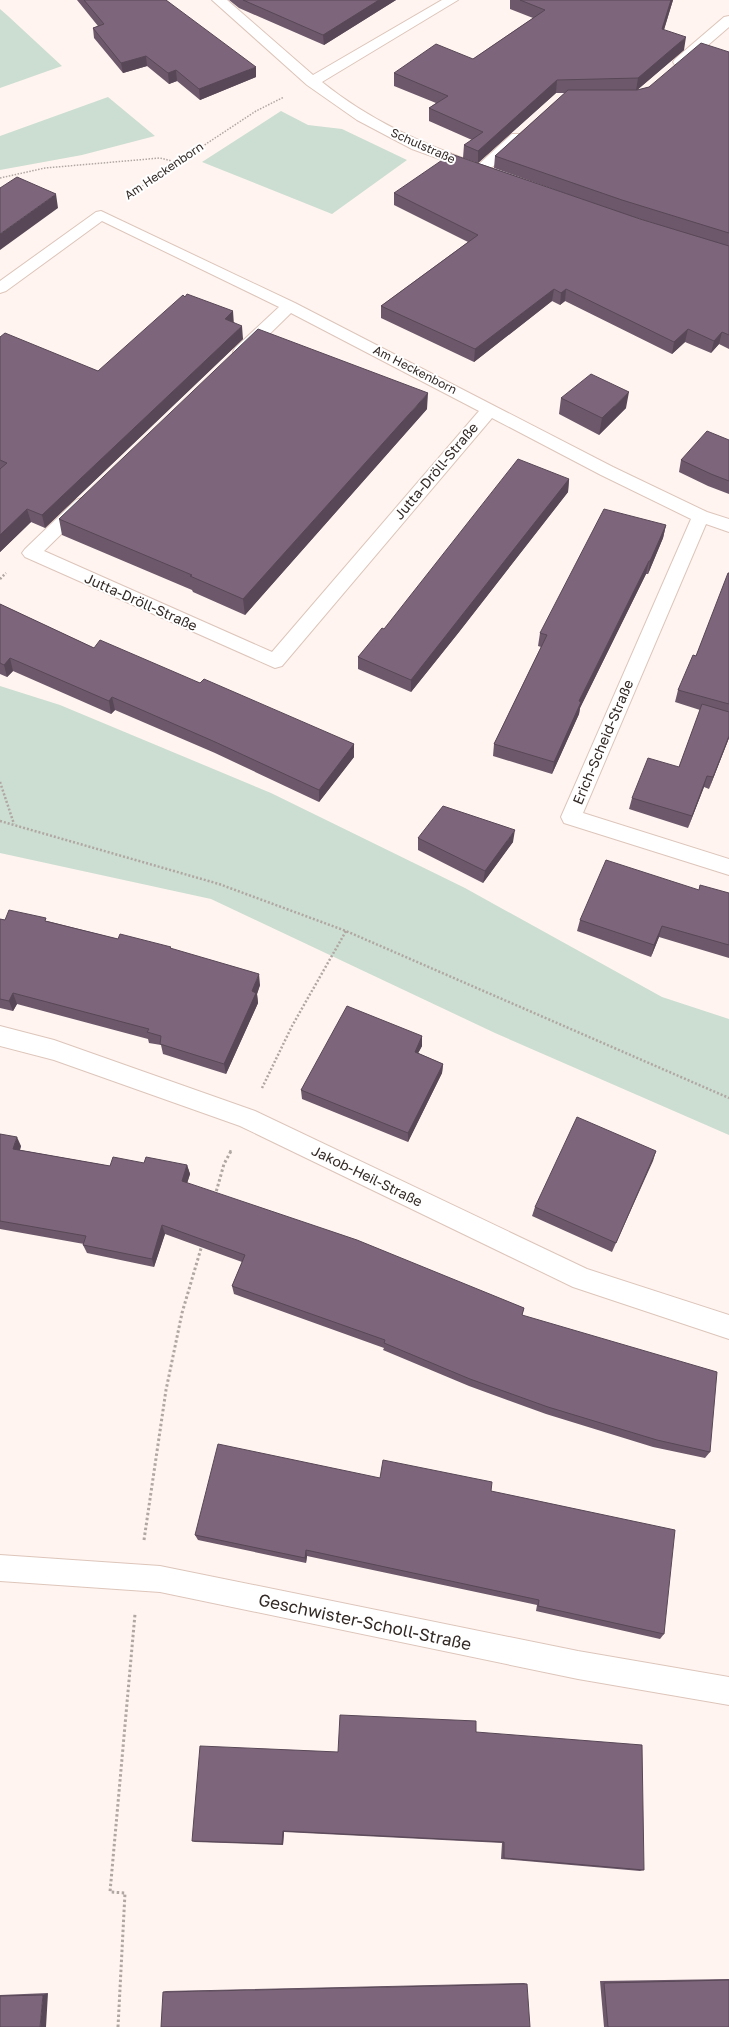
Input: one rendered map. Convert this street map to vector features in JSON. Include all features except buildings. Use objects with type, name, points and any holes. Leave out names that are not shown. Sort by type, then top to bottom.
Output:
[{"type":"street","name":"Schulstraße","points":[[218,0],[312,82],[362,118],[404,139],[495,176]]},
{"type":"street","points":[[312,82],[451,0]]},
{"type":"street","points":[[671,70],[729,20]]},
{"type":"street","points":[[481,170],[527,129]]},
{"type":"street","points":[[0,288],[101,215]]},
{"type":"street","name":"Am Heckenborn","points":[[101,215],[289,306],[607,471],[701,516],[729,526]]},
{"type":"street","points":[[232,360],[289,306]]},
{"type":"street","name":"Jutta-Dröll-Straße","points":[[94,492],[31,553],[275,661],[490,409]]},
{"type":"street","name":"Erich-Scheid-Straße","points":[[701,516],[571,817],[729,867]]},
{"type":"street","name":"Jakob-Heil-Straße","points":[[0,1036],[54,1050],[247,1118],[582,1279],[729,1327]]},
{"type":"street","name":"Geschwister-Scholl-Straße","points":[[0,1568],[160,1579],[578,1666],[729,1691]]},
{"type":"path","name":"Am Heckenborn","points":[[101,215],[176,162],[256,111],[312,82]]},
{"type":"path","points":[[0,178],[45,168],[160,158],[176,162]]},
{"type":"path","points":[[0,782],[14,824]]},
{"type":"path","points":[[0,821],[219,884],[346,931],[729,1098]]},
{"type":"path","points":[[214,1202],[224,1164],[292,1026],[346,931]]},
{"type":"path","points":[[118,2027],[125,1893],[110,1892],[139,1577],[166,1390],[182,1313],[203,1239]]},
{"type":"green space","points":[[0,9],[8,16],[62,66],[0,88]]},
{"type":"green space","points":[[108,97],[155,136],[82,155],[0,170],[0,136]]},
{"type":"green space","points":[[281,111],[308,125],[342,129],[407,160],[332,214],[202,162]]},
{"type":"green space","points":[[0,686],[60,705],[271,793],[465,888],[662,997],[729,1019],[729,1135],[495,1033],[211,899],[0,853]]}]
